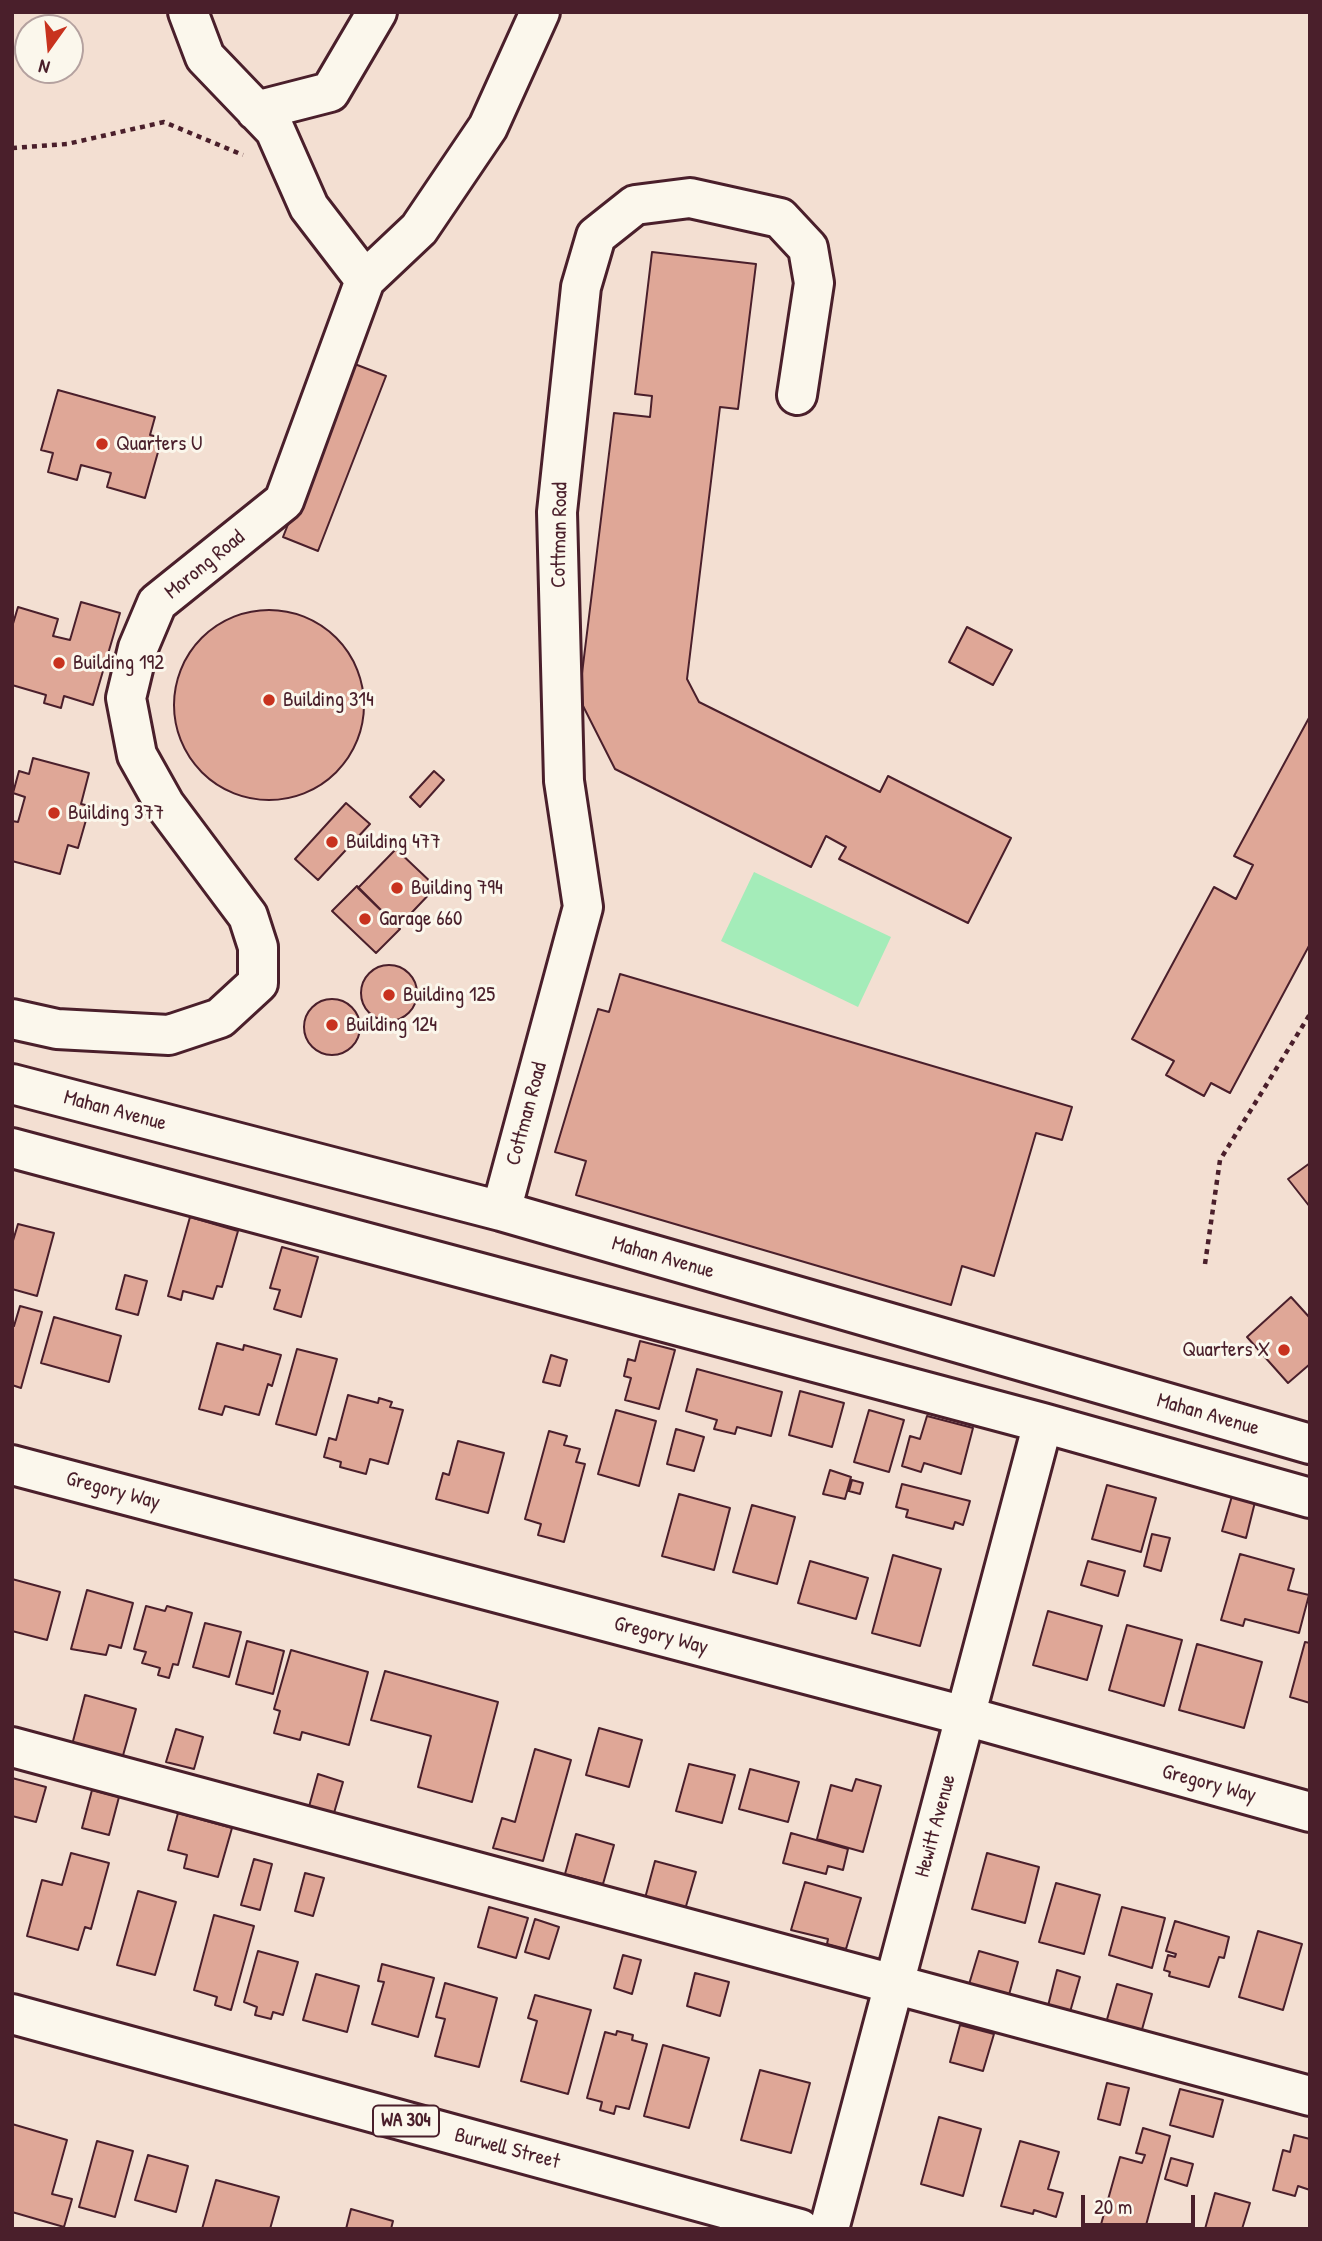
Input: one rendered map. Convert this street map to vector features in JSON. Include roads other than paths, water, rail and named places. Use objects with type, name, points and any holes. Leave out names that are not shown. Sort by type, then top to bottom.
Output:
[{"type":"main road","points":[[188,12],[205,57],[275,130],[309,207],[365,280],[419,229],[488,127],[540,12]]},
{"type":"main road","points":[[256,111],[330,92],[377,12]]},
{"type":"main road","name":"Cottman Road","points":[[500,1211],[583,907],[564,781],[557,512],[580,287],[596,236],[635,205],[690,198],[780,218],[808,248],[814,283],[797,395]]},
{"type":"main road","name":"Morong Road","points":[[12,1019],[57,1029],[169,1035],[220,1018],[258,984],[258,947],[248,916],[165,805],[137,755],[126,698],[138,648],[158,603],[284,501],[365,280]]},
{"type":"main road","name":"Mahan Avenue","points":[[12,1084],[500,1211],[1310,1444]]},
{"type":"main road","points":[[12,1148],[1044,1423],[1310,1498]]},
{"type":"main road","name":"Hewitt Avenue","points":[[829,2229],[1044,1423]]},
{"type":"main road","name":"Gregory Way","points":[[12,1465],[965,1716],[1310,1812]]},
{"type":"main road","points":[[12,1747],[1310,2096]]},
{"type":"main road","name":"Burwell Street","points":[[12,2014],[800,2229]]},
{"type":"place","name":"Quarters U","points":[[102,444]]},
{"type":"place","name":"Building 192","points":[[59,663]]},
{"type":"place","name":"Building 314","points":[[269,700]]},
{"type":"place","name":"Building 377","points":[[54,813]]},
{"type":"place","name":"Building 477","points":[[332,842]]},
{"type":"place","name":"Building 794","points":[[397,888]]},
{"type":"place","name":"Garage 660","points":[[365,919]]},
{"type":"place","name":"Building 125","points":[[389,995]]},
{"type":"place","name":"Building 124","points":[[332,1025]]},
{"type":"place","name":"Quarters X","points":[[1284,1350]]}]
